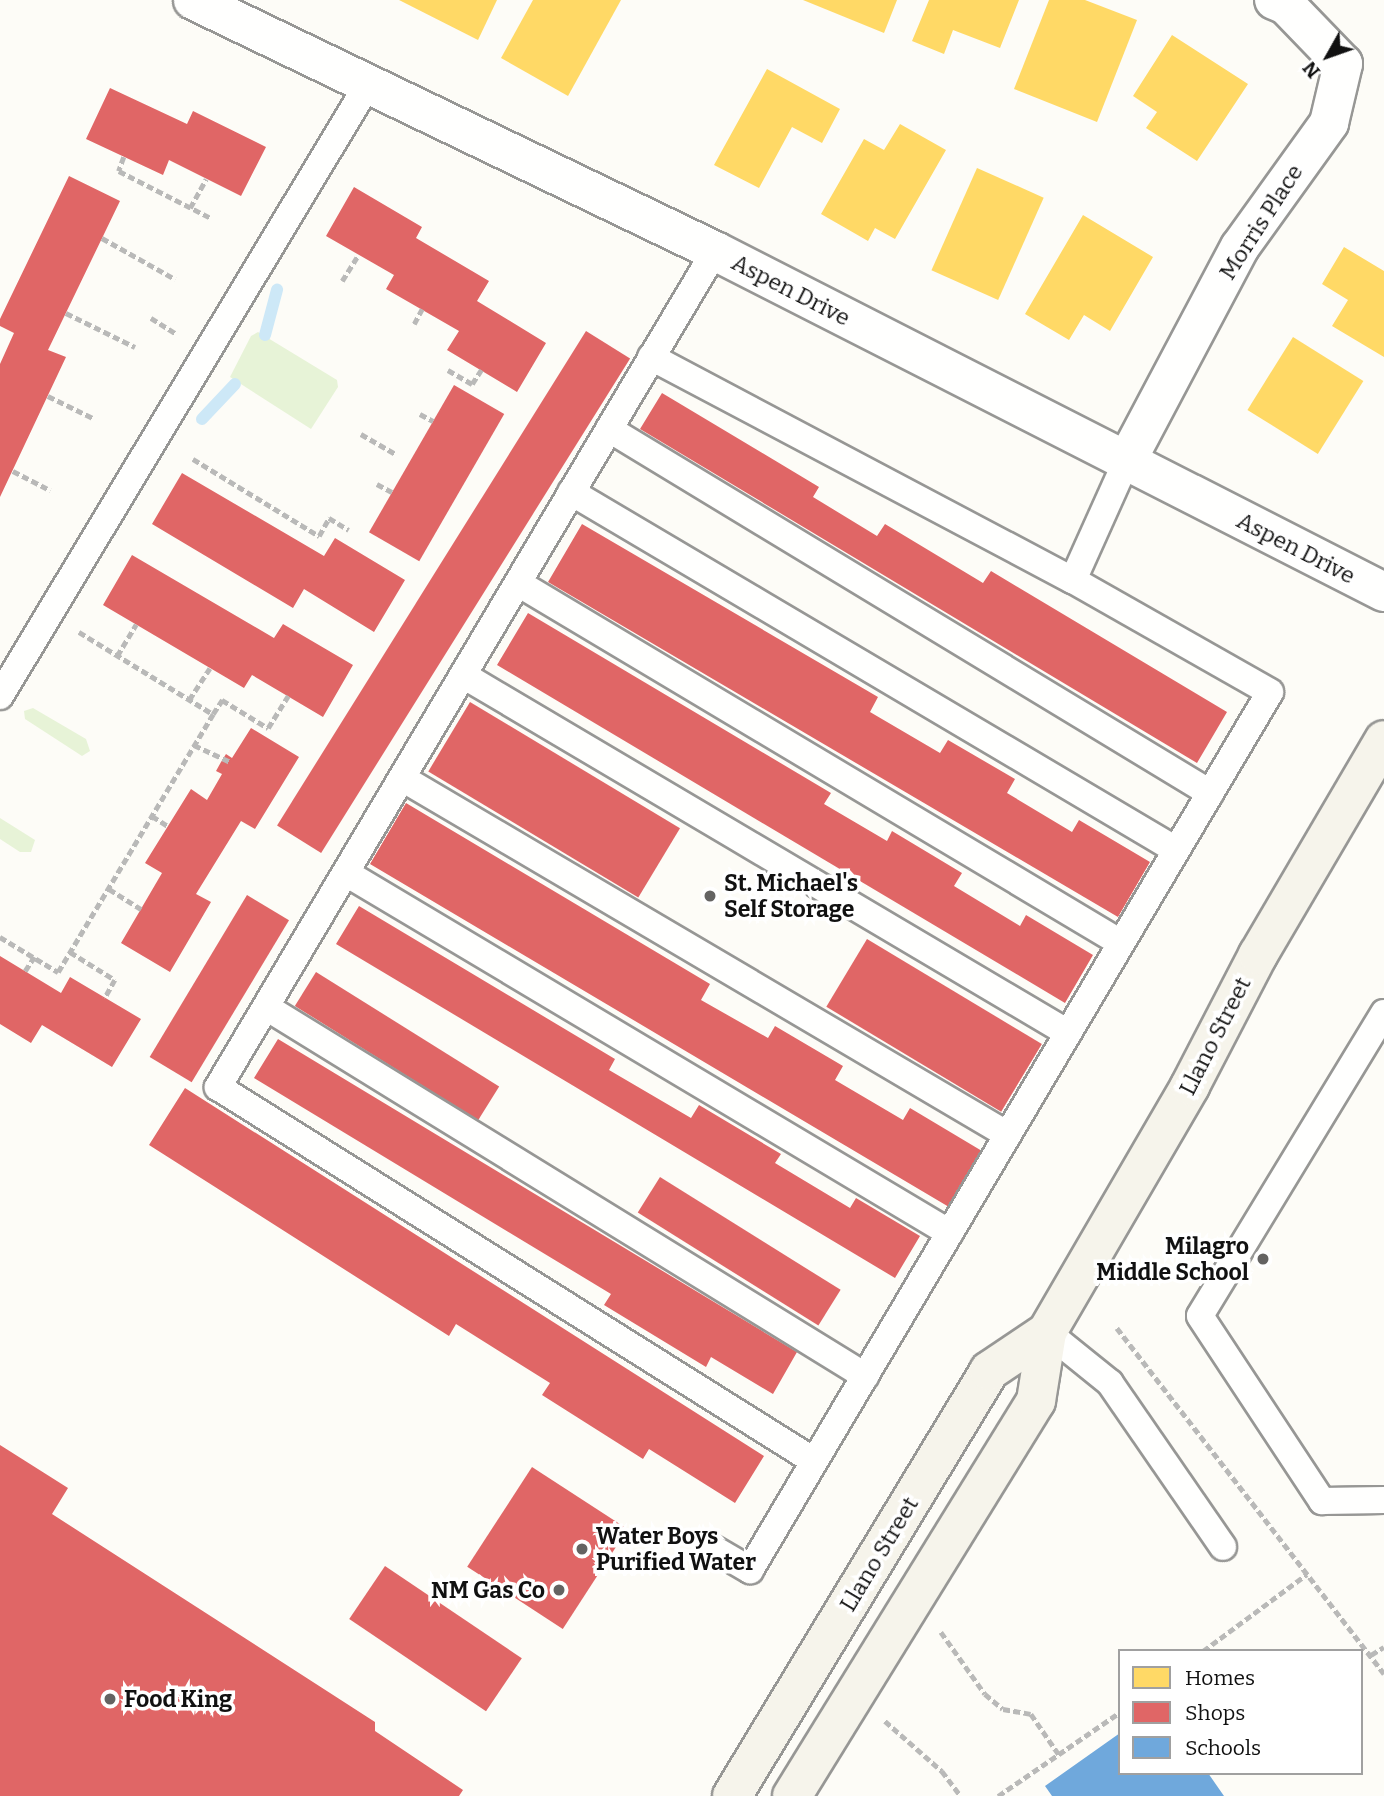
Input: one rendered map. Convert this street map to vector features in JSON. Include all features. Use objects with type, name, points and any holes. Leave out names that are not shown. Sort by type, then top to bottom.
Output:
[{"type":"street","name":"Aspen Drive","points":[[193,0],[370,81],[715,251],[1384,592]]},
{"type":"street","name":"Morris Place","points":[[1126,462],[1240,247],[1329,123],[1343,64],[1286,5],[1274,0]]},
{"type":"street","name":"Llano Street","points":[[792,1796],[858,1729],[1036,1401],[1048,1332],[1190,1086],[1258,955],[1384,740]]},
{"type":"street","name":"Llano Street","points":[[732,1796],[989,1371],[1048,1332]]},
{"type":"street","points":[[789,1702],[858,1729]]},
{"type":"lane","points":[[0,696],[370,81]]},
{"type":"lane","points":[[715,251],[218,1087],[814,1461]]},
{"type":"lane","points":[[651,357],[1073,580],[1270,692],[750,1570],[714,1549]]},
{"type":"lane","points":[[609,429],[1210,793]]},
{"type":"lane","points":[[1073,580],[1126,462]]},
{"type":"lane","points":[[571,492],[1176,850]]},
{"type":"lane","points":[[518,583],[1121,943]]},
{"type":"lane","points":[[463,675],[1068,1033]]},
{"type":"lane","points":[[402,778],[1008,1135]]},
{"type":"lane","points":[[346,873],[950,1233]]},
{"type":"lane","points":[[266,1007],[865,1376]]},
{"type":"lane","points":[[1384,1013],[1200,1316],[1322,1501],[1384,1500]]},
{"type":"lane","points":[[1048,1332],[1110,1383],[1223,1547]]},
{"type":"path","points":[[124,157],[119,171],[211,218]]},
{"type":"path","points":[[190,208],[206,178]]},
{"type":"path","points":[[102,238],[175,279]]},
{"type":"path","points":[[342,281],[358,255]]},
{"type":"path","points":[[414,324],[422,309]]},
{"type":"path","points":[[66,313],[135,347]]},
{"type":"path","points":[[151,318],[159,323]]},
{"type":"path","points":[[448,370],[472,384],[481,370]]},
{"type":"path","points":[[48,396],[93,418]]},
{"type":"path","points":[[420,414],[433,421]]},
{"type":"path","points":[[361,434],[395,454]]},
{"type":"path","points":[[193,459],[319,536],[329,519],[349,530]]},
{"type":"path","points":[[13,471],[50,490]]},
{"type":"path","points":[[377,484],[392,492]]},
{"type":"path","points":[[117,656],[136,624]]},
{"type":"path","points":[[79,633],[214,714]]},
{"type":"path","points":[[189,700],[210,668]]},
{"type":"path","points":[[0,937],[58,972],[222,700],[268,728],[288,696]]},
{"type":"path","points":[[194,745],[230,762]]},
{"type":"path","points":[[171,770],[178,774]]},
{"type":"path","points":[[152,817],[168,826]]},
{"type":"path","points":[[109,888],[142,909]]},
{"type":"path","points":[[83,918],[89,921]]},
{"type":"path","points":[[70,952],[115,979],[105,998]]},
{"type":"path","points":[[26,971],[34,957]]},
{"type":"path","points":[[1117,1328],[1384,1674]]},
{"type":"path","points":[[1206,1649],[1307,1574]]},
{"type":"path","points":[[940,1630],[985,1694],[1003,1709],[1031,1714],[1060,1756]]},
{"type":"path","points":[[1371,1655],[1384,1647]]},
{"type":"path","points":[[998,1796],[1060,1756],[1118,1713]]},
{"type":"path","points":[[858,1729],[934,1762],[961,1796]]},
{"type":"green space","points":[[258,332],[337,380],[338,387],[311,429],[230,377],[251,336]]},
{"type":"green space","points":[[33,708],[86,739],[90,751],[82,756],[25,719],[24,711]]},
{"type":"green space","points":[[0,818],[35,840],[31,852],[20,852],[0,839]]},
{"type":"building: Homes","points":[[399,0],[497,0],[478,40]]},
{"type":"building: Homes","points":[[533,0],[621,0],[568,96],[501,58]]},
{"type":"building: Homes","points":[[803,0],[897,0],[884,33]]},
{"type":"building: Homes","points":[[929,0],[1019,0],[1000,48],[953,30],[944,54],[912,41]]},
{"type":"building: Homes","points":[[1049,0],[1085,0],[1137,20],[1097,122],[1014,89]]},
{"type":"building: Homes","points":[[1172,35],[1248,84],[1197,161],[1146,128],[1157,112],[1133,96]]},
{"type":"building: Homes","points":[[767,69],[840,109],[822,143],[792,127],[759,188],[714,165]]},
{"type":"building: Homes","points":[[900,124],[946,150],[895,239],[875,228],[868,241],[821,214],[864,139],[884,150]]},
{"type":"building: Homes","points":[[977,168],[1044,198],[998,300],[931,270]]},
{"type":"building: Homes","points":[[1083,215],[1153,257],[1110,331],[1084,315],[1069,340],[1025,314]]},
{"type":"building: Homes","points":[[1344,247],[1384,271],[1384,357],[1332,326],[1348,300],[1322,284]]},
{"type":"building: Homes","points":[[1293,337],[1363,381],[1318,454],[1247,410]]},
{"type":"building: Shops","points":[[110,88],[187,124],[193,111],[266,147],[241,196],[169,160],[163,175],[86,139]]},
{"type":"building: Shops","points":[[69,176],[120,201],[48,350],[66,357],[0,497],[0,364],[14,333],[0,326],[0,319]]},
{"type":"building: Shops","points":[[354,187],[422,227],[416,238],[489,281],[477,301],[546,343],[517,392],[447,350],[459,331],[386,289],[394,275],[326,236]]},
{"type":"building: Shops","points":[[586,331],[630,359],[321,853],[277,825]]},
{"type":"building: Shops","points":[[454,385],[504,414],[419,561],[369,532]]},
{"type":"building: Shops","points":[[662,393],[819,487],[813,497],[877,536],[885,524],[983,583],[991,571],[1227,712],[1197,763],[640,429]]},
{"type":"building: Shops","points":[[182,473],[324,556],[335,538],[405,580],[374,632],[304,589],[293,608],[152,524]]},
{"type":"building: Shops","points":[[582,524],[878,697],[870,712],[940,753],[948,740],[1015,779],[1007,793],[1072,832],[1079,820],[1150,862],[1118,917],[548,582]]},
{"type":"building: Shops","points":[[132,555],[274,638],[283,624],[353,665],[323,717],[252,675],[244,688],[103,605]]},
{"type":"building: Shops","points":[[528,613],[831,793],[824,804],[887,841],[892,831],[962,873],[954,886],[1020,926],[1026,915],[1093,955],[1065,1003],[497,665]]},
{"type":"building: Shops","points":[[470,702],[680,828],[638,898],[428,771]]},
{"type":"building: Shops","points":[[251,728],[299,757],[255,829],[241,821],[196,894],[211,902],[170,972],[121,943],[162,873],[145,863],[191,789],[207,800],[222,774],[216,771],[221,762],[226,754],[232,758]]},
{"type":"building: Shops","points":[[406,803],[710,984],[701,1000],[768,1038],[775,1026],[843,1066],[835,1080],[903,1120],[910,1108],[982,1151],[949,1207],[370,864]]},
{"type":"building: Shops","points":[[247,895],[289,920],[192,1082],[150,1057]]},
{"type":"building: Shops","points":[[359,906],[615,1059],[609,1070],[691,1118],[699,1105],[781,1154],[775,1163],[850,1208],[856,1198],[920,1236],[895,1278],[336,944]]},
{"type":"building: Shops","points":[[867,939],[1042,1044],[1001,1112],[826,1007]]},
{"type":"building: Shops","points":[[0,956],[61,993],[70,977],[141,1019],[112,1067],[42,1025],[31,1043],[0,1024]]},
{"type":"building: Shops","points":[[316,972],[499,1086],[478,1120],[295,1006]]},
{"type":"building: Shops","points":[[278,1039],[797,1352],[773,1394],[711,1357],[706,1367],[604,1305],[611,1294],[254,1078]]},
{"type":"building: Shops","points":[[185,1088],[764,1456],[735,1503],[649,1449],[643,1459],[542,1395],[550,1383],[456,1324],[449,1336],[149,1145]]},
{"type":"building: Shops","points":[[660,1177],[841,1290],[818,1325],[638,1213]]},
{"type":"building: Shops","points":[[0,1445],[68,1488],[52,1514],[375,1722],[375,1731],[463,1790],[459,1796],[0,1796]]},
{"type":"building: Shops","points":[[532,1467],[628,1529],[563,1629],[467,1567]]},
{"type":"building: Shops","points":[[385,1566],[522,1658],[486,1711],[349,1619]]},
{"type":"building: Schools","points":[[1118,1734],[1118,1775],[1209,1775],[1224,1796],[1052,1796],[1045,1786]]},
{"type":"waterway","points":[[265,335],[277,290]]},
{"type":"waterway","points":[[202,419],[235,384]]},
{"type":"place","name":"St. Michael's Self Storage","points":[[710,896]]},
{"type":"place","name":"Milagro Middle School","points":[[1263,1259]]},
{"type":"place","name":"Water Boys Purified Water","points":[[582,1549]]},
{"type":"place","name":"NM Gas Co","points":[[559,1590]]},
{"type":"place","name":"Food King","points":[[110,1699]]}]
